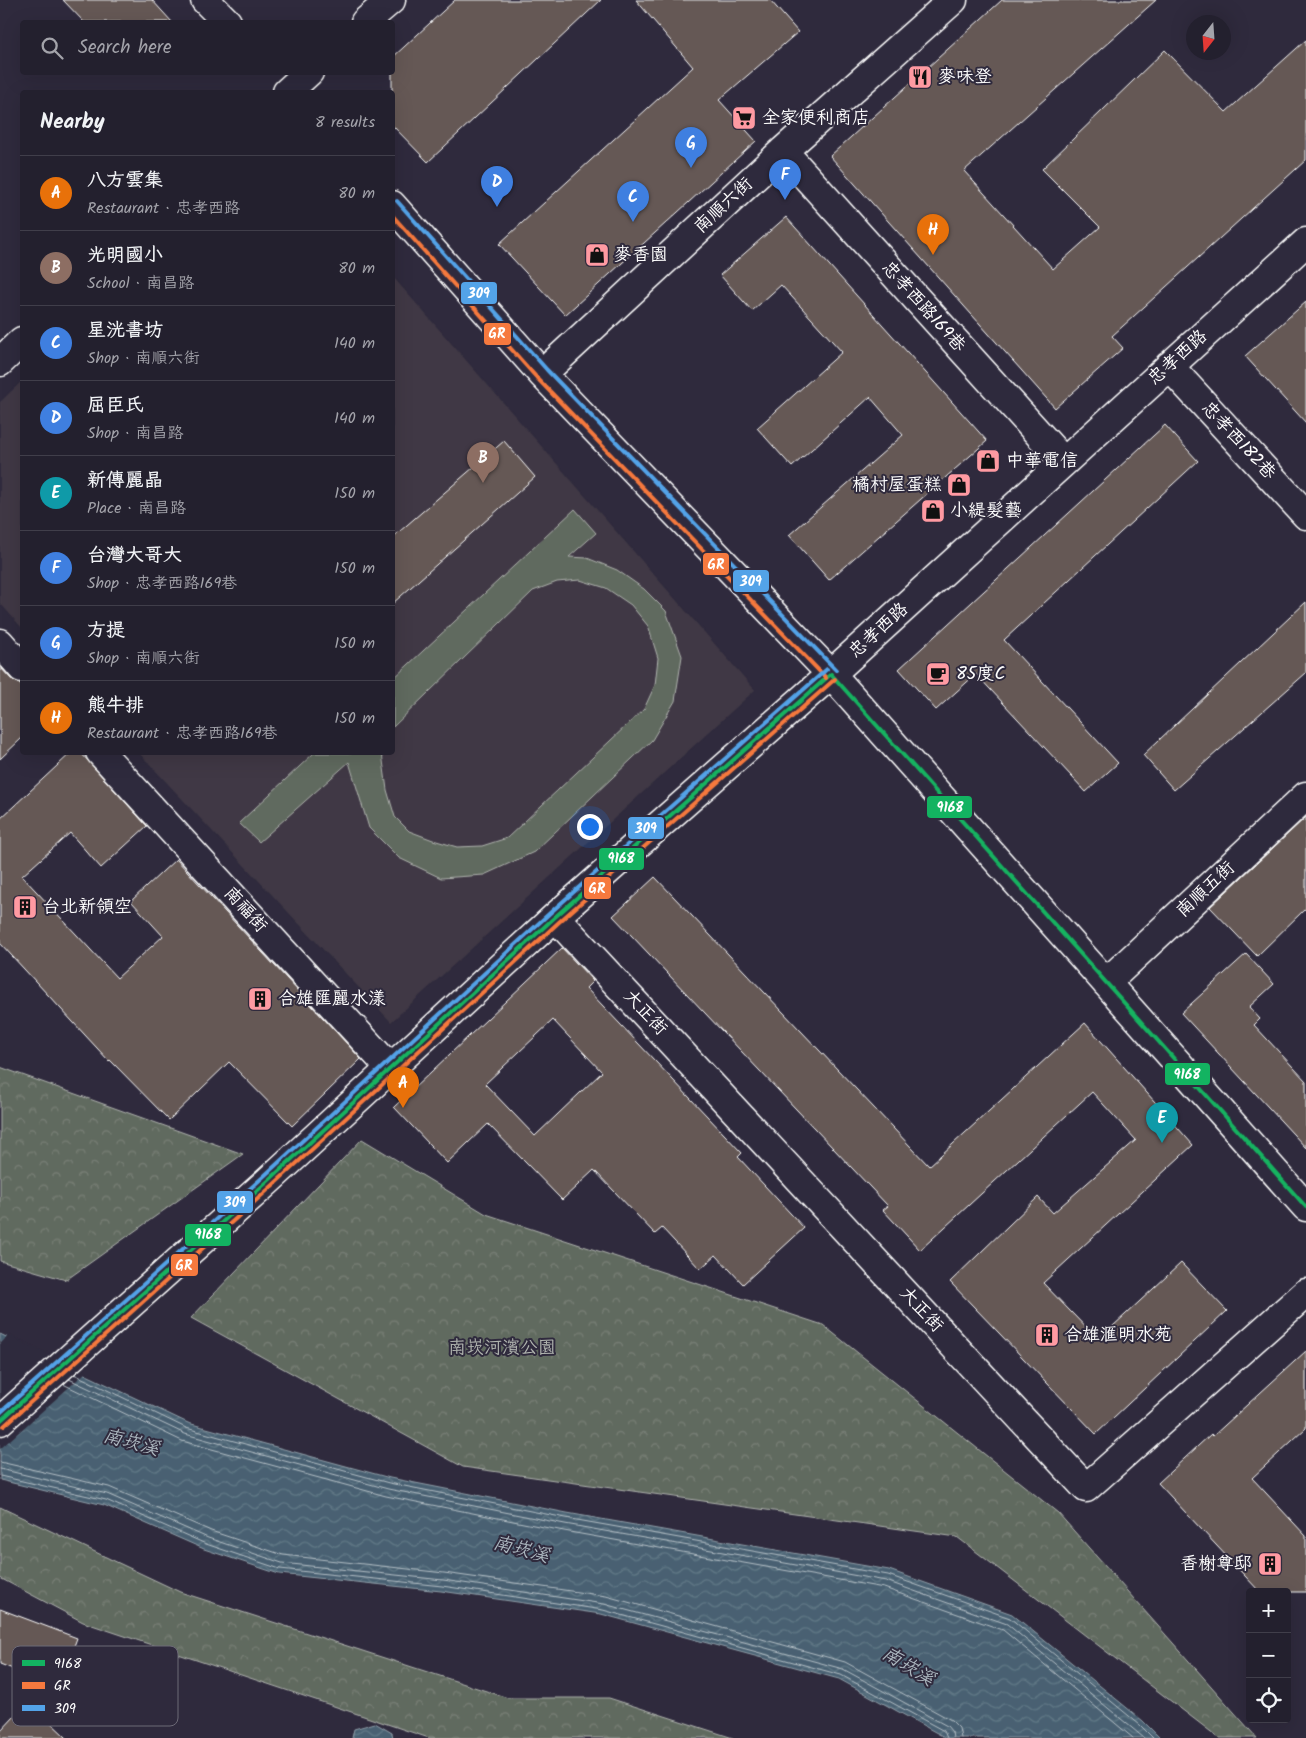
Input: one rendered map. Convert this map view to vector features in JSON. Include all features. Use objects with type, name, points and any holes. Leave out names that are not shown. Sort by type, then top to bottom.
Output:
[{"type":"street","points":[[205,0],[225,20]]},
{"type":"street","points":[[368,20],[391,0]]},
{"type":"street","name":"南順六街","points":[[542,374],[783,151],[953,0]]},
{"type":"street","name":"忠孝西路169巷","points":[[783,151],[1064,462]]},
{"type":"street","points":[[395,208],[542,374],[831,674],[1306,1207]]},
{"type":"street","name":"忠孝西路","points":[[0,1420],[249,1198],[555,916],[831,674],[1306,242]]},
{"type":"street","points":[[0,362],[20,343]]},
{"type":"street","name":"忠孝西182巷","points":[[1169,366],[1306,515]]},
{"type":"street","points":[[0,643],[20,666]]},
{"type":"street","name":"南福街","points":[[103,755],[390,1068]]},
{"type":"street","name":"南順五街","points":[[1106,983],[1306,796]]},
{"type":"street","name":"大正街","points":[[555,916],[1086,1488],[1306,1293]]},
{"type":"shaded area","points":[[395,279],[755,690],[391,1022],[141,755],[395,755]]},
{"type":"shaded area","points":[[20,383],[20,626],[0,603],[0,402]]},
{"type":"green space","points":[[575,509],[596,533],[569,557],[587,558],[617,570],[644,589],[666,611],[682,656],[675,701],[652,740],[534,852],[484,875],[441,878],[399,858],[369,828],[349,762],[259,842],[239,823],[312,755],[382,755],[387,790],[395,817],[409,831],[457,847],[482,846],[507,838],[644,709],[655,685],[658,658],[648,626],[631,605],[606,588],[580,580],[557,582],[533,591],[395,725],[395,677]]},
{"type":"green space","points":[[0,1067],[243,1154],[66,1280],[0,1261]]},
{"type":"green space","name":"南崁河濱公園","points":[[362,1139],[486,1214],[823,1325],[1058,1513],[1257,1738],[1219,1738],[957,1537],[463,1467],[191,1318]]},
{"type":"green space","points":[[0,1507],[180,1592],[508,1698],[609,1698],[733,1738],[429,1738],[178,1654],[178,1646],[155,1646],[83,1622],[0,1578]]},
{"type":"water","name":"南崁溪","points":[[0,1334],[188,1423],[390,1478],[567,1513],[889,1570],[1012,1614],[1143,1721],[1160,1738],[946,1738],[839,1679],[601,1614],[441,1591],[279,1574],[204,1549],[104,1505],[0,1480]]},
{"type":"water","points":[[375,1723],[392,1733],[393,1738],[352,1738],[354,1729]]},
{"type":"pier","points":[[9,1335],[86,1372],[0,1449],[0,1344]]},
{"type":"building","points":[[63,0],[152,0],[170,20],[82,20]]},
{"type":"building","points":[[455,0],[601,0],[428,162],[395,128],[395,90],[392,90],[392,75],[395,75],[395,55]]},
{"type":"building","points":[[636,0],[770,0],[798,32],[719,100],[756,141],[565,315],[499,244],[693,67]]},
{"type":"building","points":[[1002,0],[1156,0],[964,171],[1053,269],[1100,227],[1042,169],[1165,50],[1226,112],[1306,40],[1306,160],[1112,336],[1123,348],[1055,408],[830,156]]},
{"type":"building","points":[[786,217],[987,441],[829,580],[789,535],[903,435],[870,397],[792,467],[757,428],[842,352],[781,285],[752,311],[720,275]]},
{"type":"building","points":[[1306,302],[1306,423],[1245,356]]},
{"type":"building","points":[[1165,425],[1198,461],[1004,640],[1118,763],[1086,792],[976,674],[936,710],[899,669]]},
{"type":"building","points":[[504,441],[535,477],[395,601],[395,535]]},
{"type":"building","points":[[1306,602],[1306,673],[1174,790],[1143,755]]},
{"type":"building","points":[[0,667],[11,679],[20,684],[20,740],[0,759]]},
{"type":"building","points":[[69,755],[83,755],[147,826],[101,868],[70,833],[22,876],[117,978],[163,936],[131,901],[176,859],[361,1059],[292,1126],[229,1062],[169,1120],[109,1061],[0,943],[0,819]]},
{"type":"building","points":[[1306,817],[1306,908],[1257,956],[1210,907]]},
{"type":"building","points":[[655,877],[929,1166],[1085,1023],[1193,1145],[1043,1283],[1098,1340],[1181,1263],[1227,1311],[1096,1434],[950,1282],[1038,1197],[1053,1213],[1136,1140],[1092,1092],[920,1250],[883,1210],[888,1206],[613,916]]},
{"type":"building","points":[[562,948],[593,981],[586,988],[742,1153],[738,1157],[804,1228],[743,1284],[716,1255],[700,1269],[662,1228],[655,1234],[594,1170],[562,1200],[488,1124],[447,1163],[394,1107]],"holes":[[[553,1020],[602,1072],[535,1136],[485,1084]]]},
{"type":"building","points":[[1246,954],[1274,984],[1249,1007],[1260,1019],[1254,1025],[1306,1081],[1306,1148],[1181,1013]]},
{"type":"building","name":"香榭尊邸","points":[[1306,1351],[1306,1428],[1252,1478],[1306,1536],[1306,1592],[1291,1592],[1291,1588],[1256,1588],[1158,1483],[1211,1434],[1213,1436]]},
{"type":"building","points":[[0,1609],[77,1638],[74,1646],[12,1646],[12,1669],[0,1664]]},
{"type":"building","points":[[12,1719],[12,1726],[54,1726],[67,1738],[0,1738],[0,1732]]},
{"type":"transit line","name":"309","points":[[397,201],[547,370],[836,670]]},
{"type":"transit line","name":"GR","points":[[395,218],[537,378],[826,678]]},
{"type":"transit line","name":"309","points":[[0,1413],[263,1177],[551,912],[827,669]]},
{"type":"transit line","name":"9168","points":[[831,674],[1306,1207]]},
{"type":"transit line","name":"9168","points":[[0,1421],[267,1182],[555,917],[831,674]]},
{"type":"transit line","name":"GR","points":[[4,1426],[271,1187],[559,922],[835,679]]},
{"type":"place","name":"麥味登","points":[[920,77]]},
{"type":"place","name":"全家便利商店","points":[[744,118]]},
{"type":"place","name":"方提","points":[[691,168]]},
{"type":"place","name":"台灣大哥大","points":[[785,200]]},
{"type":"place","name":"屈臣氏","points":[[497,207]]},
{"type":"place","name":"星洸書坊","points":[[633,222]]},
{"type":"place","name":"麥香園","points":[[597,255]]},
{"type":"place","name":"熊牛排","points":[[933,255]]},
{"type":"place","name":"中華電信","points":[[988,461]]},
{"type":"place","name":"光明國小","points":[[483,483]]},
{"type":"place","name":"橘村屋蛋糕","points":[[959,485]]},
{"type":"place","name":"小緹髮藝","points":[[933,511]]},
{"type":"place","name":"85度C","points":[[938,674]]},
{"type":"place","name":"台北新領空","points":[[25,907]]},
{"type":"place","name":"合雄匯麗水漾","points":[[260,999]]},
{"type":"place","name":"八方雲集","points":[[403,1108]]},
{"type":"place","name":"新傳麗晶","points":[[1162,1143]]},
{"type":"place","name":"合雄滙明水苑","points":[[1047,1335]]},
{"type":"place","name":"香榭尊邸","points":[[1270,1564]]}]
